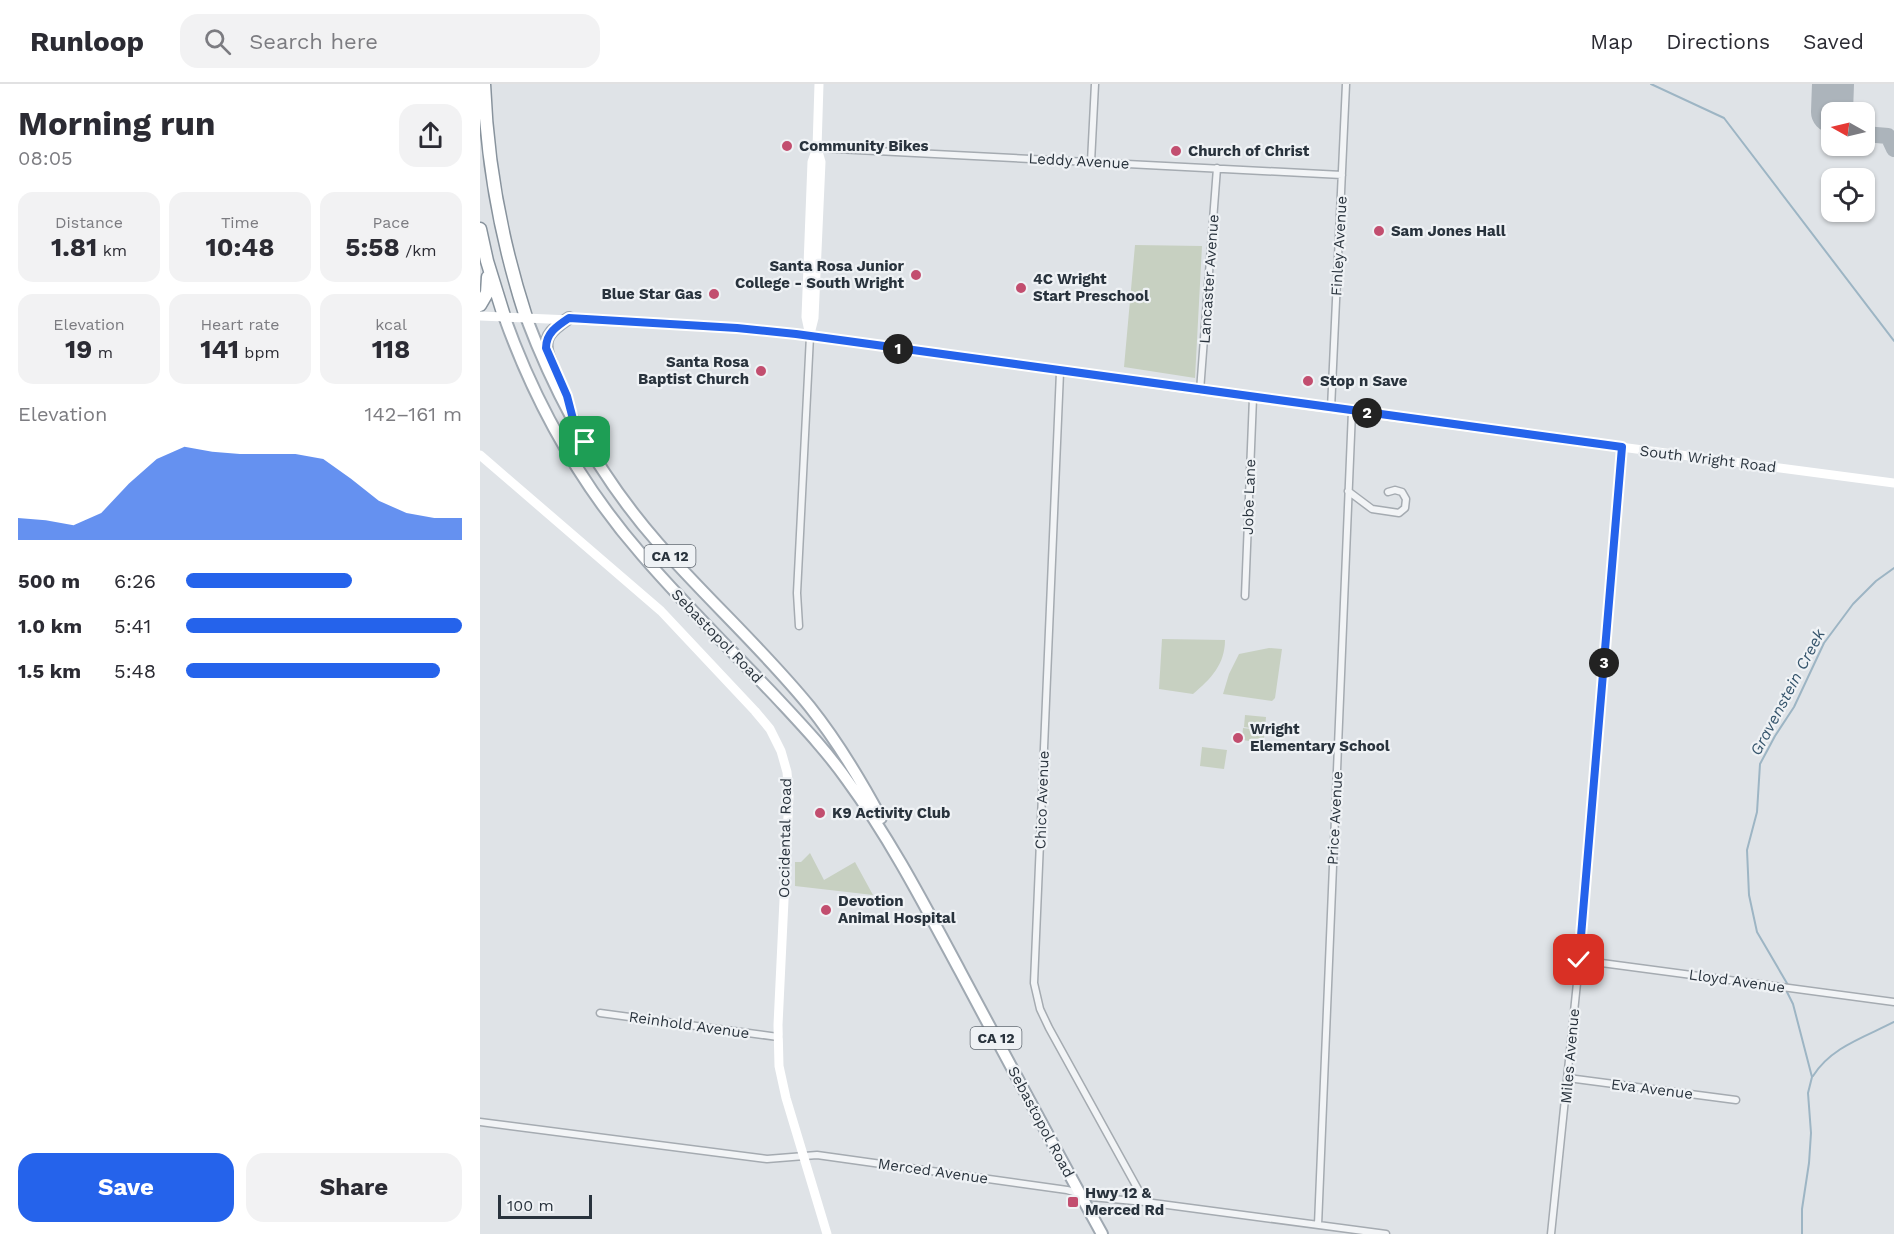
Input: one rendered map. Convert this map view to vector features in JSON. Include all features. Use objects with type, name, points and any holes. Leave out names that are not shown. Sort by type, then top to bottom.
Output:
[{"type":"highway","name":"CA 12","points":[[484,84],[494,197],[525,317]]},
{"type":"highway","name":"CA 12","points":[[480,230],[504,316]]},
{"type":"highway","points":[[480,305],[487,293],[487,261]]},
{"type":"main road","points":[[810,336],[814,318],[820,162],[817,148],[819,84]]},
{"type":"main road","name":"South Wright Road","points":[[480,316],[569,318],[737,328],[810,336],[1331,409],[1894,483]]},
{"type":"main road","name":"Sebastopol Road","points":[[504,316],[522,362],[548,417],[603,506],[647,561],[830,758],[870,814],[912,883]]},
{"type":"main road","name":"Sebastopol Road","points":[[525,317],[552,380],[574,423],[614,486],[658,542],[783,676],[821,721],[865,789],[912,883],[1102,1234]]},
{"type":"main road","points":[[569,318],[551,332],[546,348],[567,396],[574,423]]},
{"type":"main road","name":"Occidental Road","points":[[480,455],[661,611],[750,706],[774,736],[785,765],[789,796],[778,1037],[781,1077],[827,1234]]},
{"type":"street","points":[[1091,162],[1095,84]]},
{"type":"street","name":"Finley Avenue","points":[[1331,409],[1346,84]]},
{"type":"street","name":"Leddy Avenue","points":[[817,148],[1342,175]]},
{"type":"street","name":"Lancaster Avenue","points":[[1200,391],[1217,168]]},
{"type":"street","points":[[799,626],[798,593],[810,336]]},
{"type":"street","name":"Chico Avenue","points":[[1060,372],[1034,983],[1040,1009],[1049,1028],[1144,1202]]},
{"type":"street","name":"Jobe Lane","points":[[1245,596],[1252,398]]},
{"type":"street","name":"Price Avenue","points":[[1318,1225],[1352,411]]},
{"type":"street","name":"Miles Avenue","points":[[1551,1234],[1579,960],[1622,447]]},
{"type":"street","points":[[1348,491],[1372,509],[1399,513],[1405,508],[1406,499],[1402,492],[1395,490],[1388,492]]},
{"type":"street","name":"Lloyd Avenue","points":[[1579,960],[1894,1002]]},
{"type":"street","name":"Reinhold Avenue","points":[[600,1013],[778,1037]]},
{"type":"street","name":"Eva Avenue","points":[[1568,1078],[1736,1100]]},
{"type":"street","name":"Merced Avenue","points":[[480,1122],[764,1159],[817,1155],[1027,1184],[1091,1197],[1386,1234]]},
{"type":"green space","points":[[1135,245],[1202,246],[1195,378],[1124,367]]},
{"type":"green space","points":[[1162,639],[1225,640],[1223,656],[1206,683],[1193,694],[1159,689]]},
{"type":"green space","points":[[1269,648],[1282,649],[1275,698],[1272,701],[1223,694],[1229,674],[1239,654]]},
{"type":"green space","points":[[1245,715],[1266,717],[1265,730],[1244,727]]},
{"type":"green space","points":[[1243,728],[1265,731],[1263,743],[1242,740]]},
{"type":"green space","points":[[1202,747],[1227,750],[1224,769],[1200,766]]},
{"type":"green space","points":[[810,853],[824,880],[855,862],[873,895],[795,886],[795,862],[801,862]]},
{"type":"waterway","name":"Gravenstein Creek","points":[[1651,84],[1724,118],[1894,341]]},
{"type":"waterway","name":"Gravenstein Creek","points":[[1788,985],[1757,932],[1749,895],[1747,850],[1757,812],[1760,764],[1794,707],[1824,643],[1853,604],[1876,581],[1894,568]]},
{"type":"waterway","name":"Gravenstein Creek","points":[[1787,992],[1793,1004],[1812,1077],[1808,1093],[1811,1133],[1802,1209],[1802,1234]]},
{"type":"waterway","points":[[1813,1076],[1820,1066],[1839,1050],[1894,1022]]},
{"type":"taxiway","points":[[1875,135],[1888,136],[1894,149]]},
{"type":"runway","points":[[1832,102],[1833,84]]},
{"type":"place","name":"Community Bikes","points":[[787,146]]},
{"type":"place","name":"Church of Christ","points":[[1176,151]]},
{"type":"place","name":"Sam Jones Hall","points":[[1379,231]]},
{"type":"place","name":"Santa Rosa Junior College - South Wright","points":[[916,275]]},
{"type":"place","name":"4C Wright Start Preschool","points":[[1021,288]]},
{"type":"place","name":"Blue Star Gas","points":[[714,294]]},
{"type":"place","name":"Santa Rosa Baptist Church","points":[[761,371]]},
{"type":"place","name":"Stop n Save","points":[[1308,381]]},
{"type":"place","name":"Wright Elementary School","points":[[1238,738]]},
{"type":"place","name":"K9 Activity Club","points":[[820,813]]},
{"type":"place","name":"Devotion Animal Hospital","points":[[826,910]]},
{"type":"place","name":"Hwy 12 & Merced Rd","points":[[1073,1202]]},
{"type":"route","points":[[585,442],[574,423],[567,396],[546,348],[551,332],[569,318],[737,328],[796,334],[1301,405],[1622,447],[1579,960]]}]
